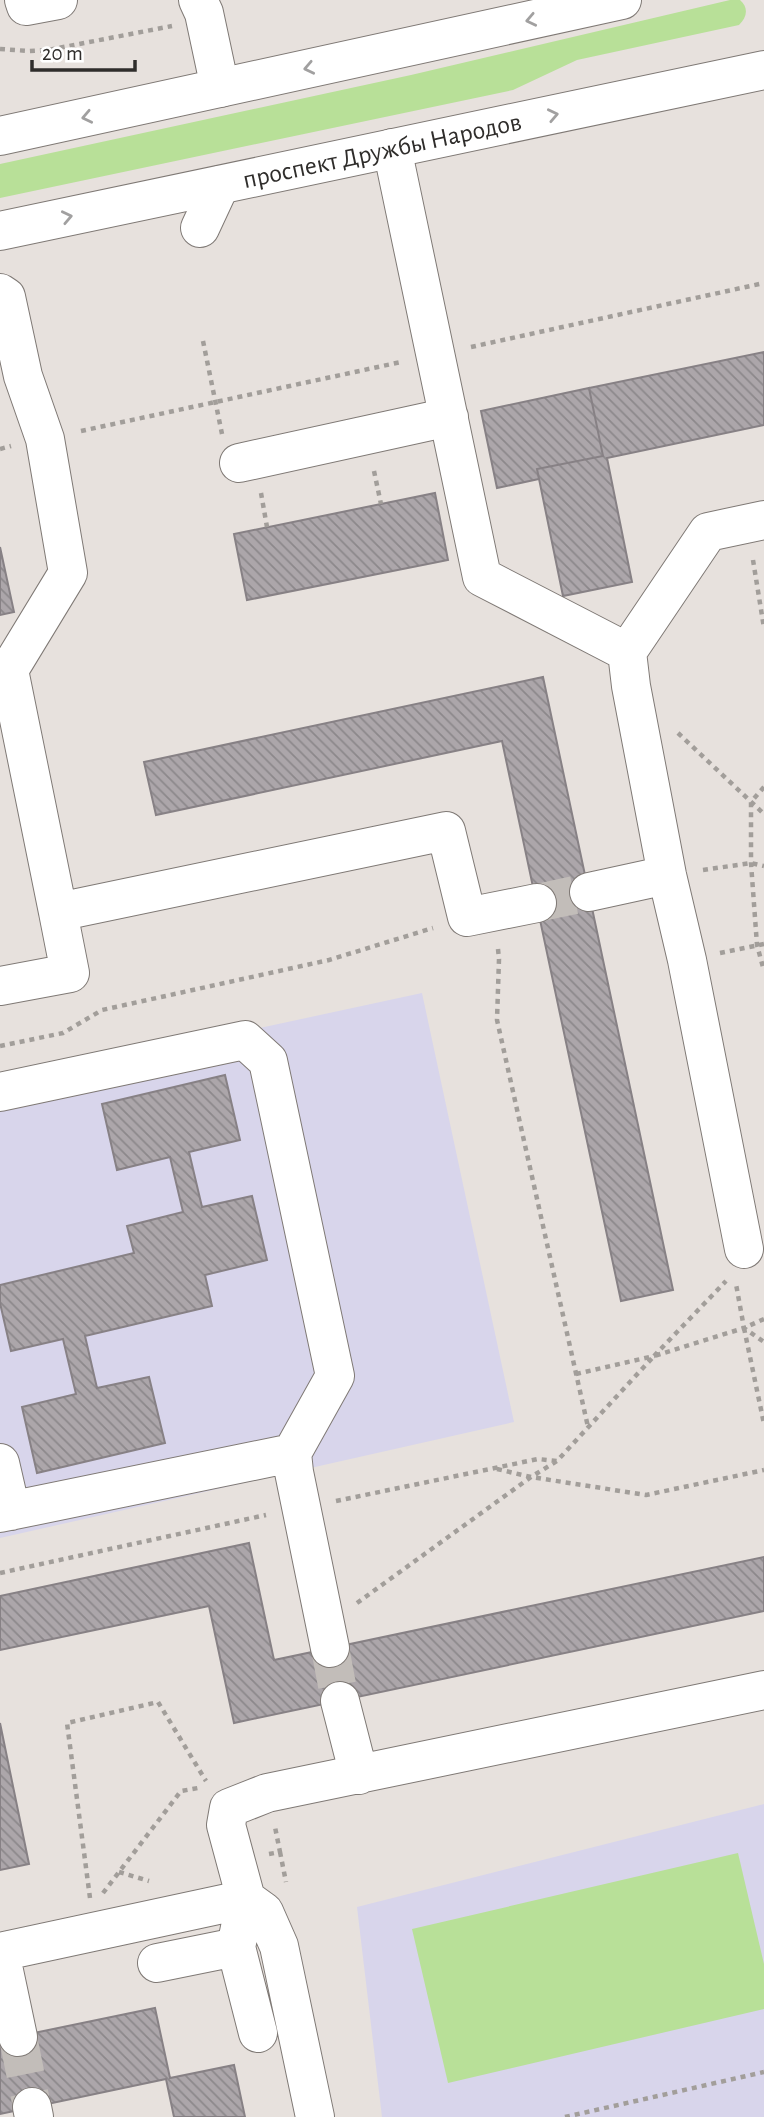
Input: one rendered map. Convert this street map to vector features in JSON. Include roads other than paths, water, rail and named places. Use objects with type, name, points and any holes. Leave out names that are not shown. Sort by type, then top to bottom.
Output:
[{"type":"main road","points":[[24,0],[26,6],[58,0]]},
{"type":"main road","points":[[0,136],[220,88],[574,5],[622,0]]},
{"type":"main road","points":[[191,12],[204,13],[220,88]]},
{"type":"main road","points":[[750,73],[764,40]]},
{"type":"main road","name":"проспект Дружбы Народов","points":[[0,231],[750,73]]},
{"type":"main road","points":[[392,148],[482,577],[627,652]]},
{"type":"main road","points":[[200,228],[220,185]]},
{"type":"main road","points":[[0,293],[6,297],[23,376],[45,439],[68,573],[9,670],[70,973],[0,986]]},
{"type":"main road","points":[[239,463],[449,416]]},
{"type":"main road","points":[[744,1249],[687,960],[667,876],[627,652],[708,532],[756,522]]},
{"type":"main road","points":[[58,912],[446,831],[479,915],[537,903]]},
{"type":"main road","points":[[589,892],[667,876]]},
{"type":"main road","points":[[0,1092],[245,1040],[268,1060],[335,1376],[292,1452],[293,1472],[328,1637]]},
{"type":"main road","points":[[0,1463],[5,1512],[292,1452]]},
{"type":"main road","points":[[258,2033],[236,1947],[246,1899],[226,1825],[229,1808],[267,1793],[764,1690]]},
{"type":"main road","points":[[340,1700],[359,1775]]},
{"type":"main road","points":[[18,2037],[0,1952],[94,1920],[246,1899],[264,1912],[279,1946],[315,2117]]},
{"type":"main road","points":[[157,1963],[236,1947]]},
{"type":"tunnel","points":[[537,903],[589,892]]},
{"type":"tunnel","points":[[330,1648],[340,1701]]},
{"type":"tunnel","points":[[18,2037],[32,2107]]}]
